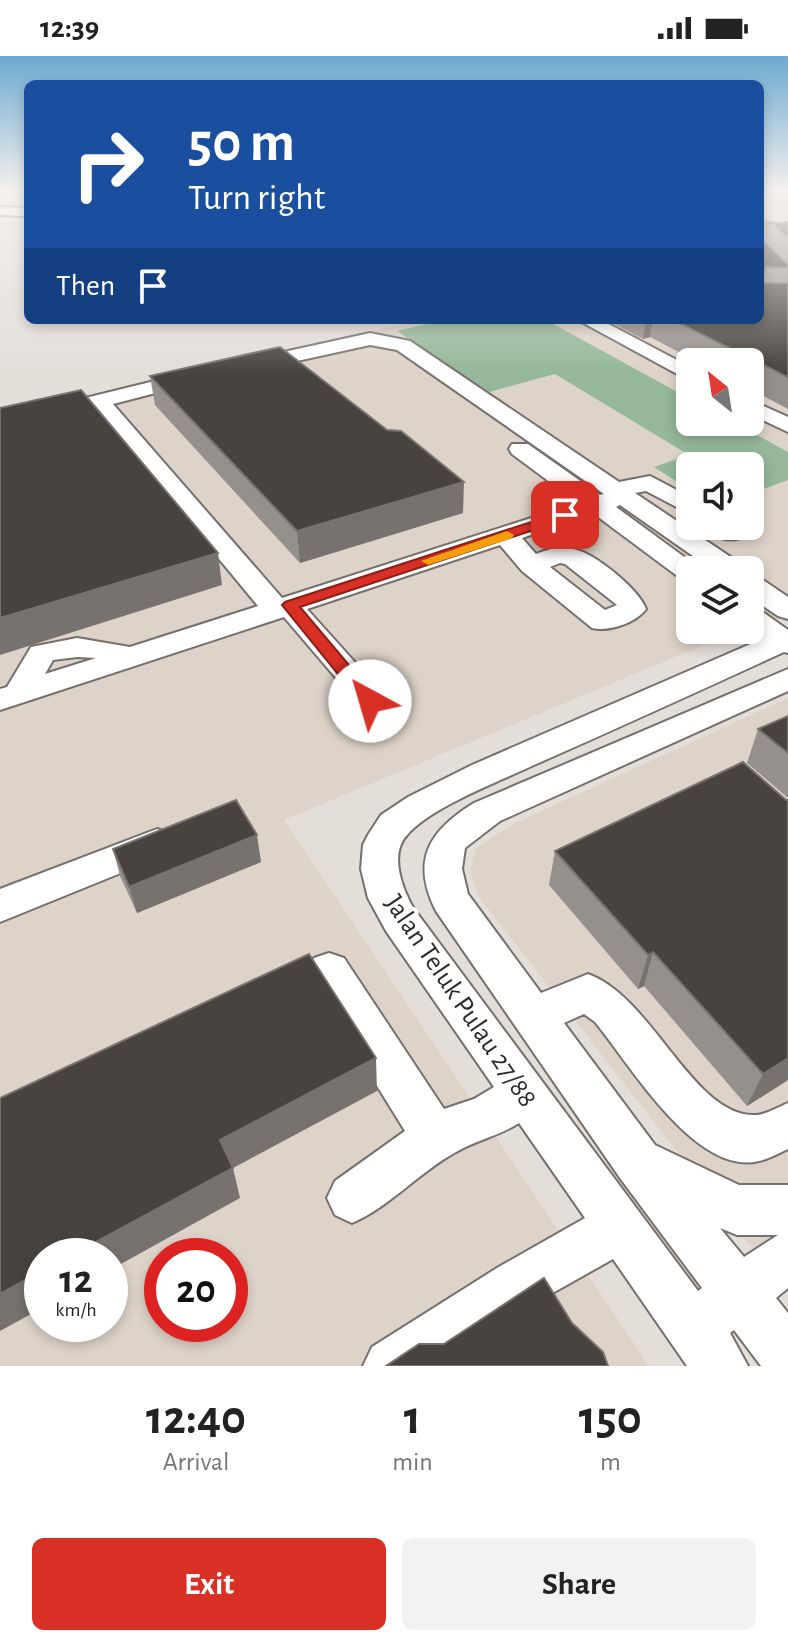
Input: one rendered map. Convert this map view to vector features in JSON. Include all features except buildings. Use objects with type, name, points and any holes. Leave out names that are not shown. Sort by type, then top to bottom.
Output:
[{"type":"street","points":[[594,324],[676,368]]},
{"type":"street","points":[[0,426],[72,409],[98,399],[374,334],[381,351],[497,408],[587,470],[619,493],[683,556]]},
{"type":"street","points":[[280,358],[304,377]]},
{"type":"street","points":[[434,378],[474,416],[595,505],[681,556]]},
{"type":"street","points":[[98,399],[284,608],[303,624],[376,705]]},
{"type":"street","points":[[474,416],[521,399]]},
{"type":"street","points":[[764,413],[788,425]]},
{"type":"street","points":[[531,457],[557,449]]},
{"type":"street","points":[[587,470],[618,461]]},
{"type":"street","points":[[9,698],[42,654],[69,645],[85,645],[131,657],[506,535],[650,483],[676,499]]},
{"type":"street","points":[[506,535],[531,565],[602,622]]},
{"type":"street","points":[[764,606],[787,643]]},
{"type":"street","points":[[764,626],[787,643]]},
{"type":"street","name":"Jalan Teluk Pulau 27/88","points":[[782,1356],[637,1161],[450,900],[441,873],[443,849],[459,829],[787,643]]},
{"type":"street","name":"Jalan Teluk Pulau 27/88","points":[[706,1347],[387,898],[380,869],[381,845],[394,825],[420,806],[484,774],[787,643]]},
{"type":"street","points":[[0,906],[193,829]]},
{"type":"street","points":[[329,971],[428,1125],[441,1134]]},
{"type":"street","points":[[535,1016],[588,992],[603,999],[619,1016],[670,1086],[708,1124],[739,1138],[773,1136],[788,1126]]},
{"type":"street","points":[[352,1198],[441,1134],[487,1117],[524,1094]]},
{"type":"street","points":[[637,1161],[737,1210],[788,1210]]},
{"type":"street","points":[[391,1366],[515,1286],[587,1247],[619,1224]]},
{"type":"street","points":[[706,1347],[738,1293],[788,1256]]},
{"type":"shaded area","points":[[764,252],[788,252],[788,610],[764,620],[764,556],[676,556],[676,644],[706,644],[284,820],[649,1366],[0,1366],[0,415],[403,324],[764,324]]},
{"type":"shaded area","points":[[788,698],[788,1294],[479,897],[470,872],[476,848],[513,824]]},
{"type":"green space","points":[[427,324],[553,324],[676,391],[676,436],[759,436],[788,452],[788,480],[764,489],[764,452],[684,452],[555,374],[489,392],[397,331]]},
{"type":"green space","points":[[676,459],[676,481],[654,467]]},
{"type":"slow traffic","points":[[428,561],[507,535]]},
{"type":"route","points":[[370,701],[290,605],[565,515]]}]
